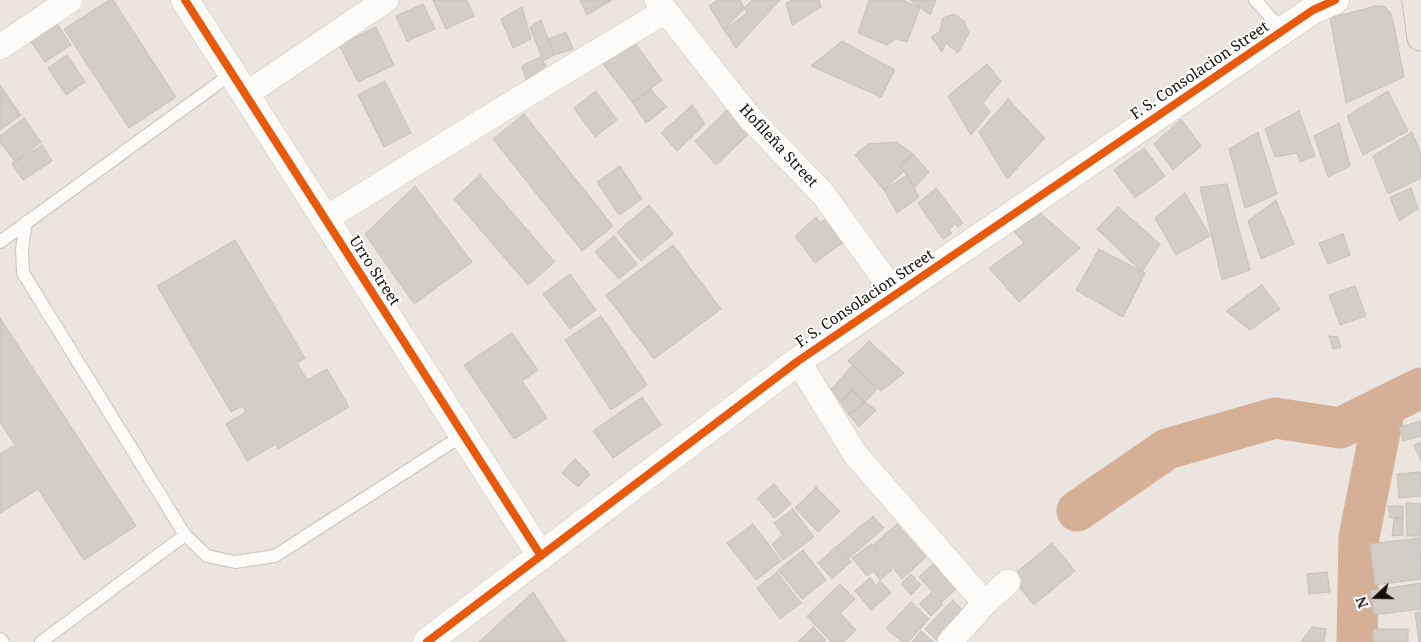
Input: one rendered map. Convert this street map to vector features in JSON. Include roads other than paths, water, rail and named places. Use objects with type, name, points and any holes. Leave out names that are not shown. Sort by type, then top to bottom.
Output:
[{"type":"main road","points":[[1416,0],[1421,37]]},
{"type":"street","points":[[0,47],[70,0]]},
{"type":"street","name":"Urro Street","points":[[186,0],[238,85],[540,556]]},
{"type":"street","points":[[238,85],[386,0]]},
{"type":"street","name":"F. S. Consolacion Street","points":[[426,642],[798,361],[1313,10],[1335,0]]},
{"type":"street","points":[[325,219],[493,114],[661,5]]},
{"type":"street","name":"Hofileña Street","points":[[661,5],[750,118],[823,194],[896,295]]},
{"type":"street","points":[[798,361],[855,454],[985,603]]},
{"type":"street","points":[[950,642],[985,603],[1008,582]]},
{"type":"lane","points":[[1255,0],[1284,31]]},
{"type":"lane","points":[[0,242],[26,222],[238,85]]},
{"type":"lane","points":[[26,222],[22,249],[23,273],[185,535],[207,556],[235,562],[275,556],[463,434]]},
{"type":"lane","points":[[41,642],[185,535]]},
{"type":"lane","points":[[0,639],[3,642]]},
{"type":"waterway","points":[[1077,511],[1167,449],[1275,418],[1340,428],[1421,388]]},
{"type":"waterway","points":[[1357,642],[1359,537],[1385,407]]}]
